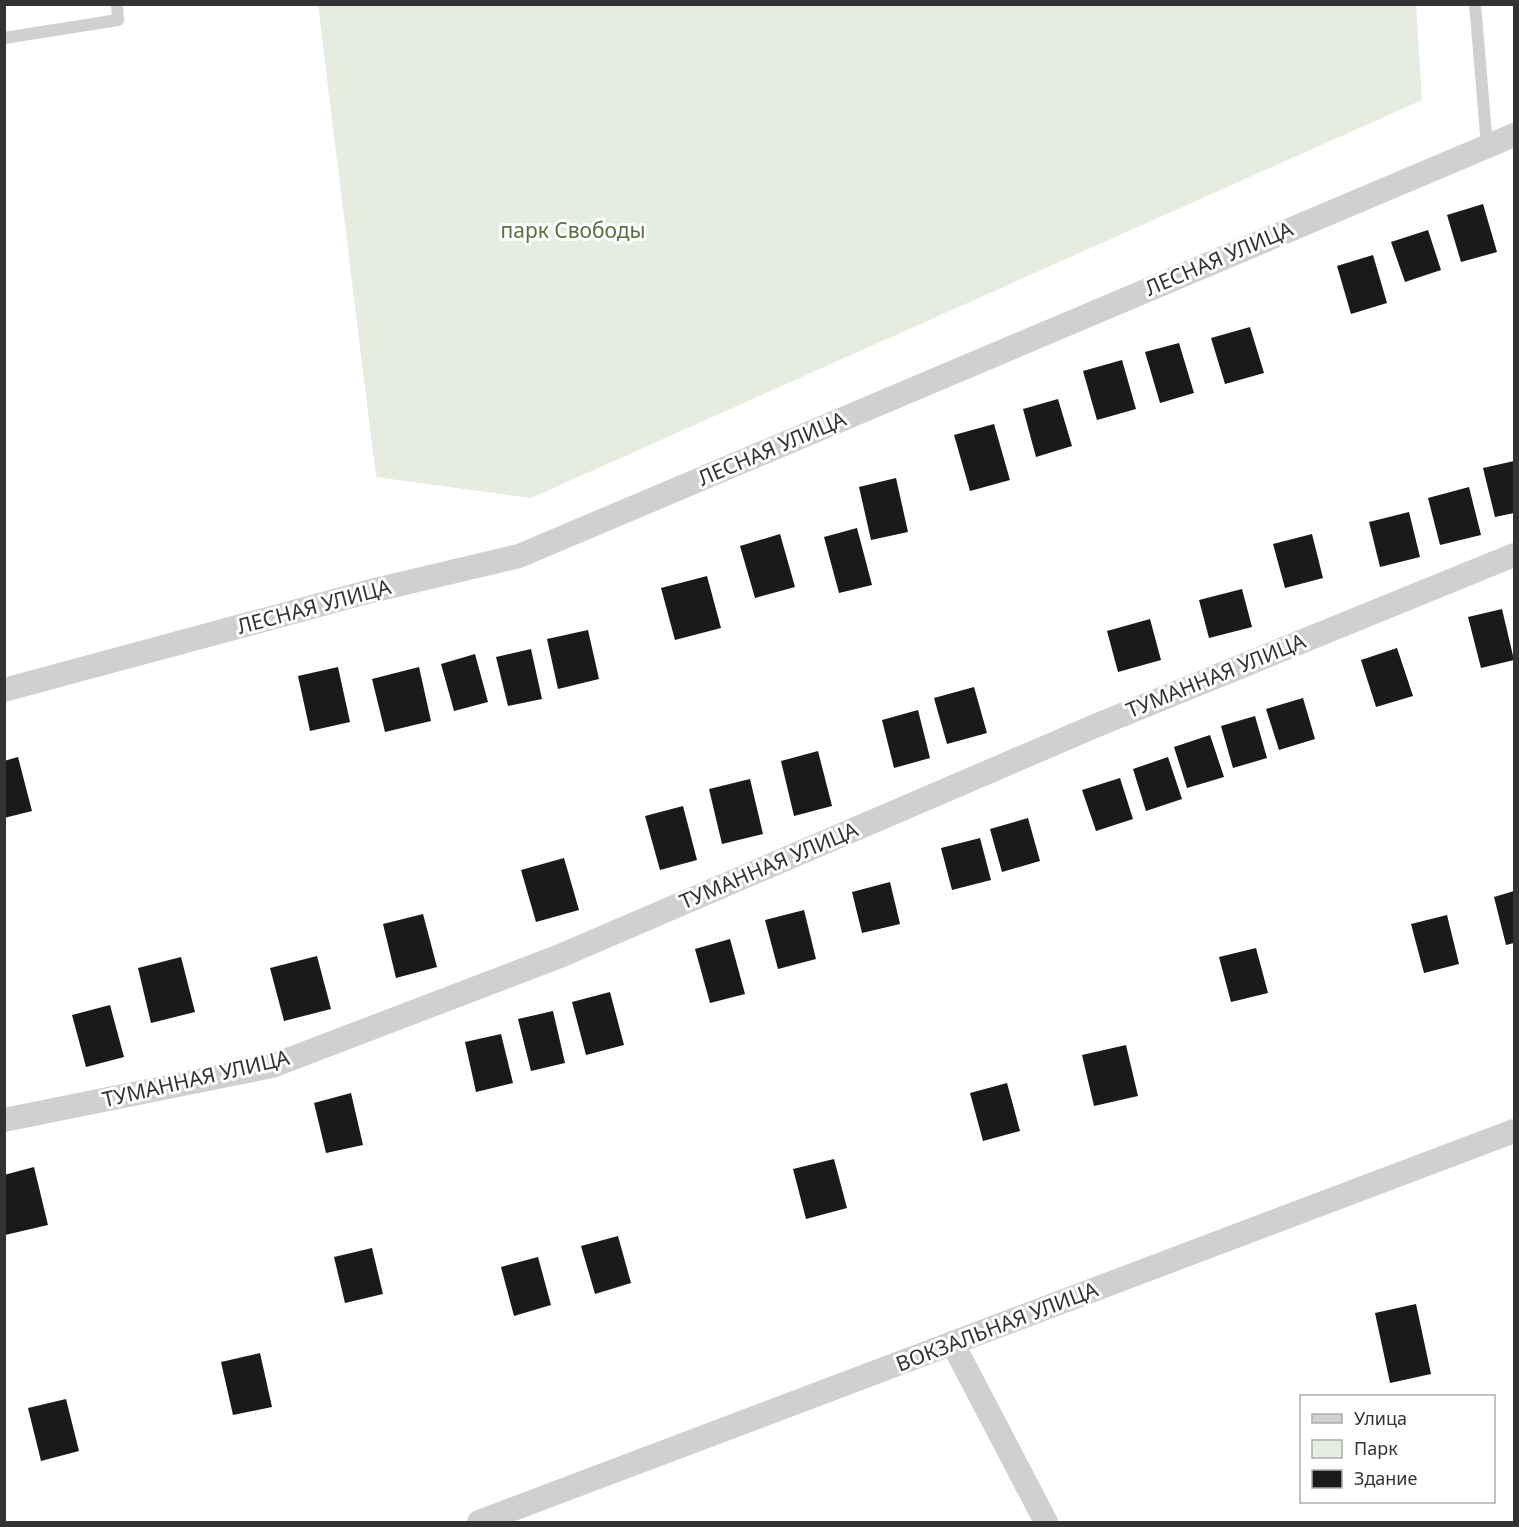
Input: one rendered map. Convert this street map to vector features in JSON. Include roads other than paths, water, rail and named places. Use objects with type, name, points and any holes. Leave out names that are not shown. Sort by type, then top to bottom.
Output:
[{"type":"street","name":"ЛЕСНАЯ УЛИЦА","points":[[4,690],[371,591],[519,556],[1515,135]]},
{"type":"street","name":"ТУМАННАЯ УЛИЦА","points":[[4,1120],[272,1066],[560,956],[1095,726],[1515,555]]},
{"type":"street","name":"ВОКЗАЛЬНАЯ УЛИЦА","points":[[479,1522],[1515,1131]]},
{"type":"street","points":[[952,1344],[1046,1522]]},
{"type":"lane","points":[[4,38],[118,20],[117,4]]},
{"type":"lane","points":[[1475,4],[1486,146]]},
{"type":"park label","name":"парк Свободы","points":[[573,231]]}]
